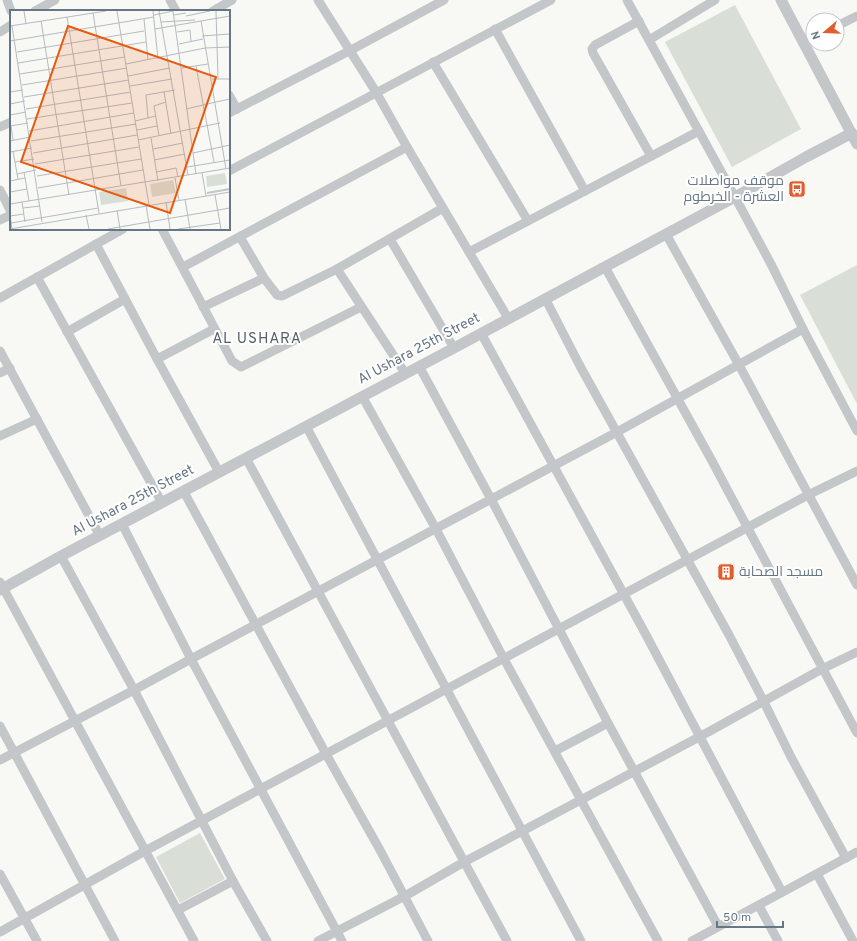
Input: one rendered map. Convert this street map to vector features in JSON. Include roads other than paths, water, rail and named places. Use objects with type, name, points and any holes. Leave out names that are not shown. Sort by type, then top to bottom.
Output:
[{"type":"street","points":[[7,0],[11,10]]},
{"type":"street","points":[[37,10],[55,0]]},
{"type":"street","points":[[170,0],[175,10]]},
{"type":"street","points":[[215,10],[232,0]]},
{"type":"street","points":[[318,0],[351,50],[508,318]]},
{"type":"street","points":[[230,100],[233,111],[444,0]]},
{"type":"street","points":[[230,170],[551,0]]},
{"type":"street","points":[[627,0],[772,266],[803,329],[857,431]]},
{"type":"street","points":[[649,40],[715,0]]},
{"type":"street","points":[[781,0],[805,37]]},
{"type":"street","points":[[845,22],[857,16]]},
{"type":"street","points":[[639,21],[595,45],[592,49],[651,156]]},
{"type":"street","points":[[0,32],[10,26]]},
{"type":"street","points":[[495,29],[585,191]]},
{"type":"street","points":[[813,52],[857,144]]},
{"type":"street","points":[[433,62],[528,221]]},
{"type":"street","points":[[0,127],[10,122]]},
{"type":"street","points":[[469,252],[699,131]]},
{"type":"street","name":"Al Ushara 25th Street","points":[[1,587],[162,504],[852,133]]},
{"type":"street","points":[[183,267],[407,147]]},
{"type":"street","points":[[0,190],[10,210]]},
{"type":"street","points":[[240,237],[264,278],[276,295],[282,296],[337,269],[443,208]]},
{"type":"street","points":[[0,220],[10,215]]},
{"type":"street","points":[[0,298],[121,230]]},
{"type":"street","points":[[163,230],[232,361],[241,367],[361,307]]},
{"type":"street","points":[[666,234],[739,365],[857,585]]},
{"type":"street","points":[[390,239],[454,348]]},
{"type":"street","points":[[96,244],[156,359],[219,472]]},
{"type":"street","points":[[605,267],[678,398],[857,733]]},
{"type":"street","points":[[337,269],[406,373]]},
{"type":"street","points":[[37,277],[162,504]]},
{"type":"street","points":[[203,307],[264,278]]},
{"type":"street","points":[[545,298],[580,366],[764,702],[791,757],[846,858]]},
{"type":"street","points":[[68,332],[125,299]]},
{"type":"street","points":[[156,359],[214,329]]},
{"type":"street","points":[[0,760],[617,432],[803,329]]},
{"type":"street","points":[[481,333],[701,736],[782,892]]},
{"type":"street","points":[[0,351],[100,536]]},
{"type":"street","points":[[419,366],[560,629],[608,723],[718,926]]},
{"type":"street","points":[[0,373],[10,368]]},
{"type":"street","points":[[362,396],[436,529],[504,659],[658,941]]},
{"type":"street","points":[[0,436],[36,419]]},
{"type":"street","points":[[306,426],[581,941]]},
{"type":"street","points":[[246,458],[507,941]]},
{"type":"street","points":[[0,932],[202,820],[261,790],[446,689],[688,561],[808,495],[857,471]]},
{"type":"street","points":[[184,492],[405,896],[428,941]]},
{"type":"street","points":[[122,524],[190,659],[342,941]]},
{"type":"street","points":[[61,556],[134,690],[233,881],[267,941]]},
{"type":"street","points":[[1,587],[194,941]]},
{"type":"street","points":[[318,941],[405,896],[464,862],[701,736],[822,669],[857,652]]},
{"type":"street","points":[[555,751],[608,723]]},
{"type":"street","points":[[0,726],[116,941]]},
{"type":"street","points":[[697,940],[718,926],[759,906],[857,852]]},
{"type":"street","points":[[0,874],[36,941]]},
{"type":"street","points":[[818,874],[853,941]]},
{"type":"street","points":[[178,910],[233,881]]},
{"type":"street","points":[[759,906],[778,941]]},
{"type":"place","name":"موقف مواصلات العشرة - الخرطوم","points":[[797,189]]},
{"type":"place","name":"مسجد الصحابة","points":[[726,572]]},
{"type":"district","name":"AL USHARA","points":[[257,339]]}]
